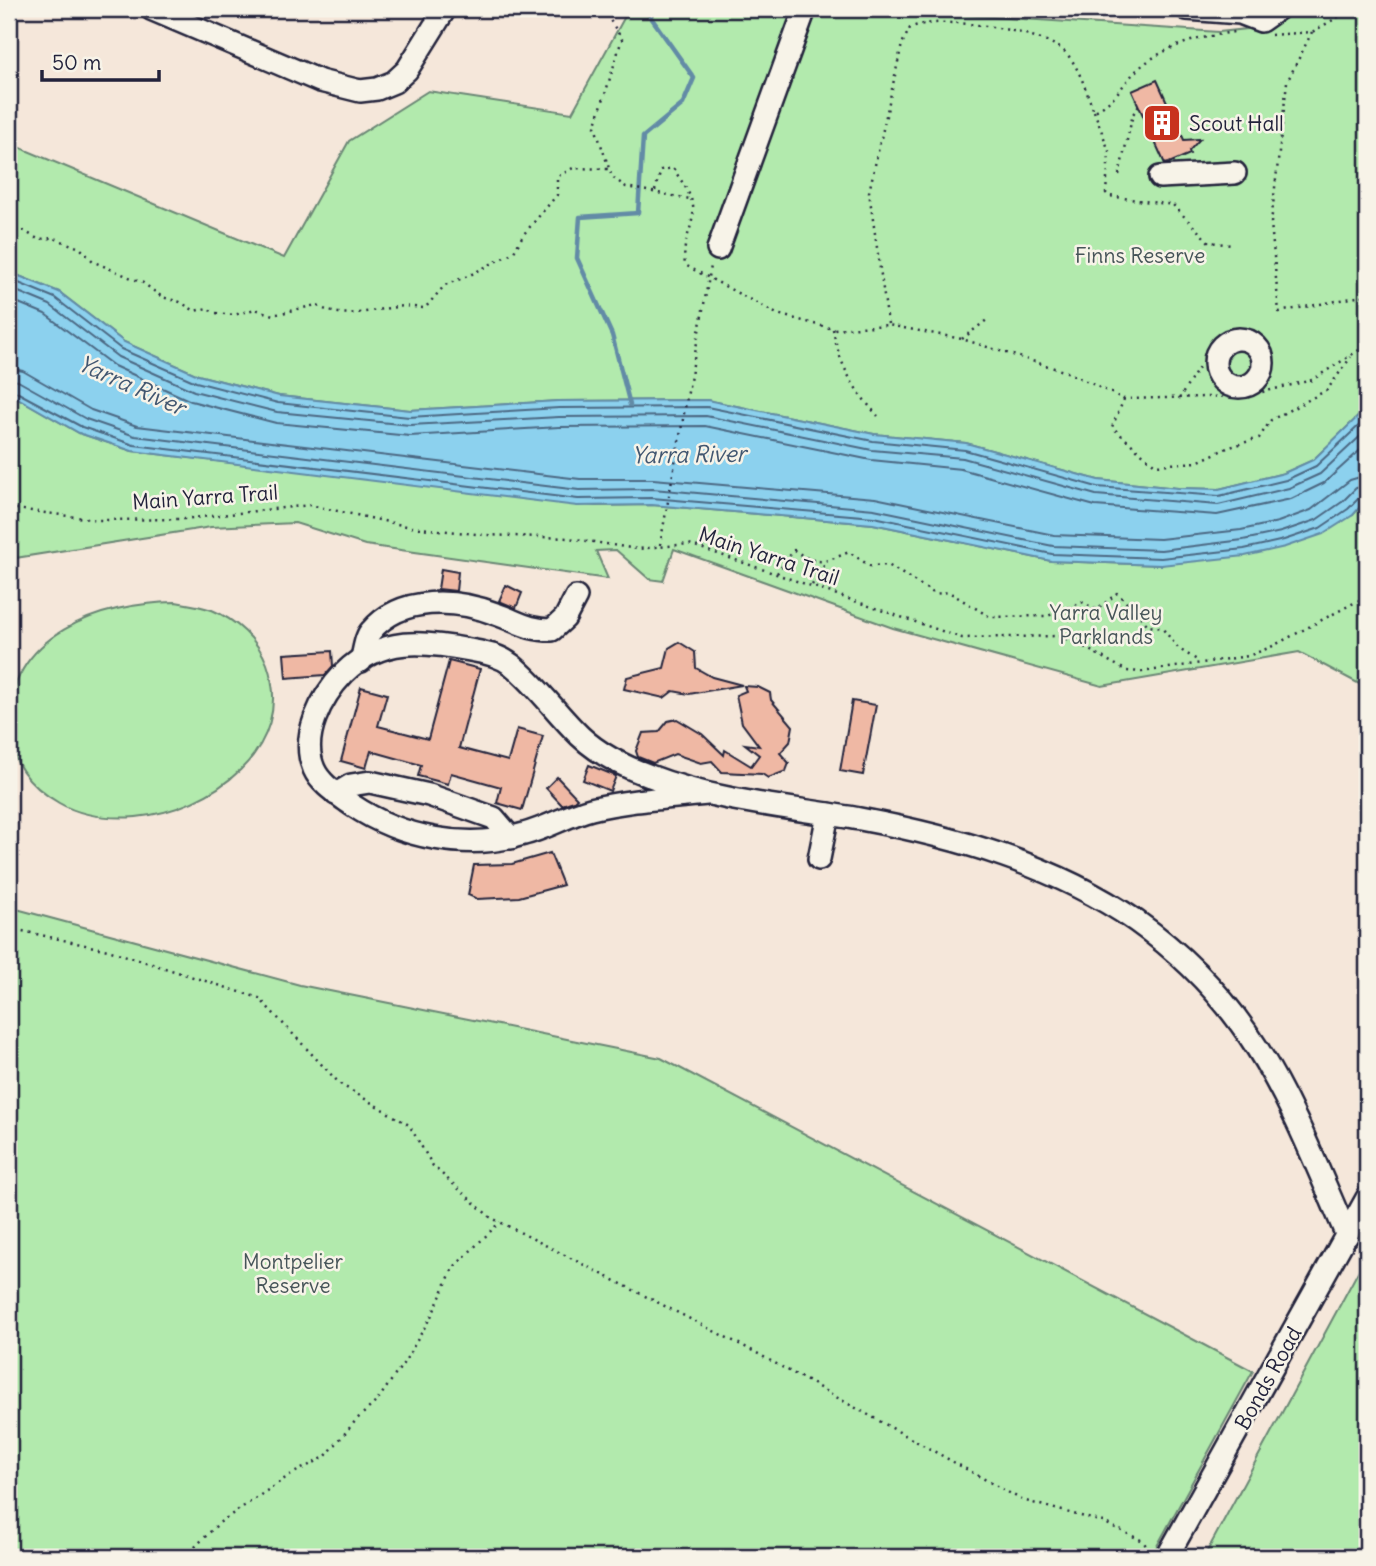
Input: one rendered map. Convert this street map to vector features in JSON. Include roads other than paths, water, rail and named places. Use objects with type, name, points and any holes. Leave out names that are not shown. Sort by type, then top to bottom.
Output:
[{"type":"street","points":[[151,9],[320,81],[360,91],[386,86],[407,70],[445,9]]},
{"type":"street","points":[[718,249],[805,9]]},
{"type":"street","points":[[1187,9],[1240,13],[1261,22],[1278,9]]},
{"type":"street","points":[[1160,177],[1235,173]]},
{"type":"street","points":[[361,661],[369,632],[397,611],[431,603],[466,604],[498,614],[532,630],[552,629],[565,618],[576,597]]},
{"type":"street","points":[[706,794],[589,809],[511,838],[477,842],[418,835],[368,816],[336,794],[316,775],[306,748],[314,722],[330,691],[347,669],[384,649],[421,640],[498,656],[515,667],[580,736],[605,755],[649,776],[706,794],[864,820],[1005,855],[1073,883],[1135,921],[1181,957],[1222,998],[1255,1041],[1283,1089],[1347,1236]]},
{"type":"street","points":[[336,794],[351,785],[370,782],[429,795],[494,818],[511,838]]},
{"type":"street","points":[[819,859],[828,814]]},
{"type":"street","name":"Bonds Road","points":[[1167,1557],[1367,1198]]},
{"type":"water","name":"Yarra River","points":[[9,272],[59,292],[124,342],[198,375],[279,396],[410,410],[558,401],[707,400],[874,434],[966,443],[1098,480],[1219,489],[1284,473],[1313,460],[1367,408],[1367,499],[1353,515],[1323,534],[1285,547],[1245,556],[1161,565],[1051,561],[873,524],[652,505],[577,506],[132,451],[79,433],[9,393]]},
{"type":"waterway","points":[[630,405],[612,335],[577,258],[580,217],[638,213],[643,137],[683,104],[694,78],[645,9]]},
{"type":"place","name":"Scout Hall","points":[[1162,123]]},
{"type":"park label","name":"Finns Reserve","points":[[1140,255]]},
{"type":"park label","name":"Yarra Valley Parklands","points":[[1106,624]]},
{"type":"park label","name":"Montpelier Reserve","points":[[293,1273]]}]
